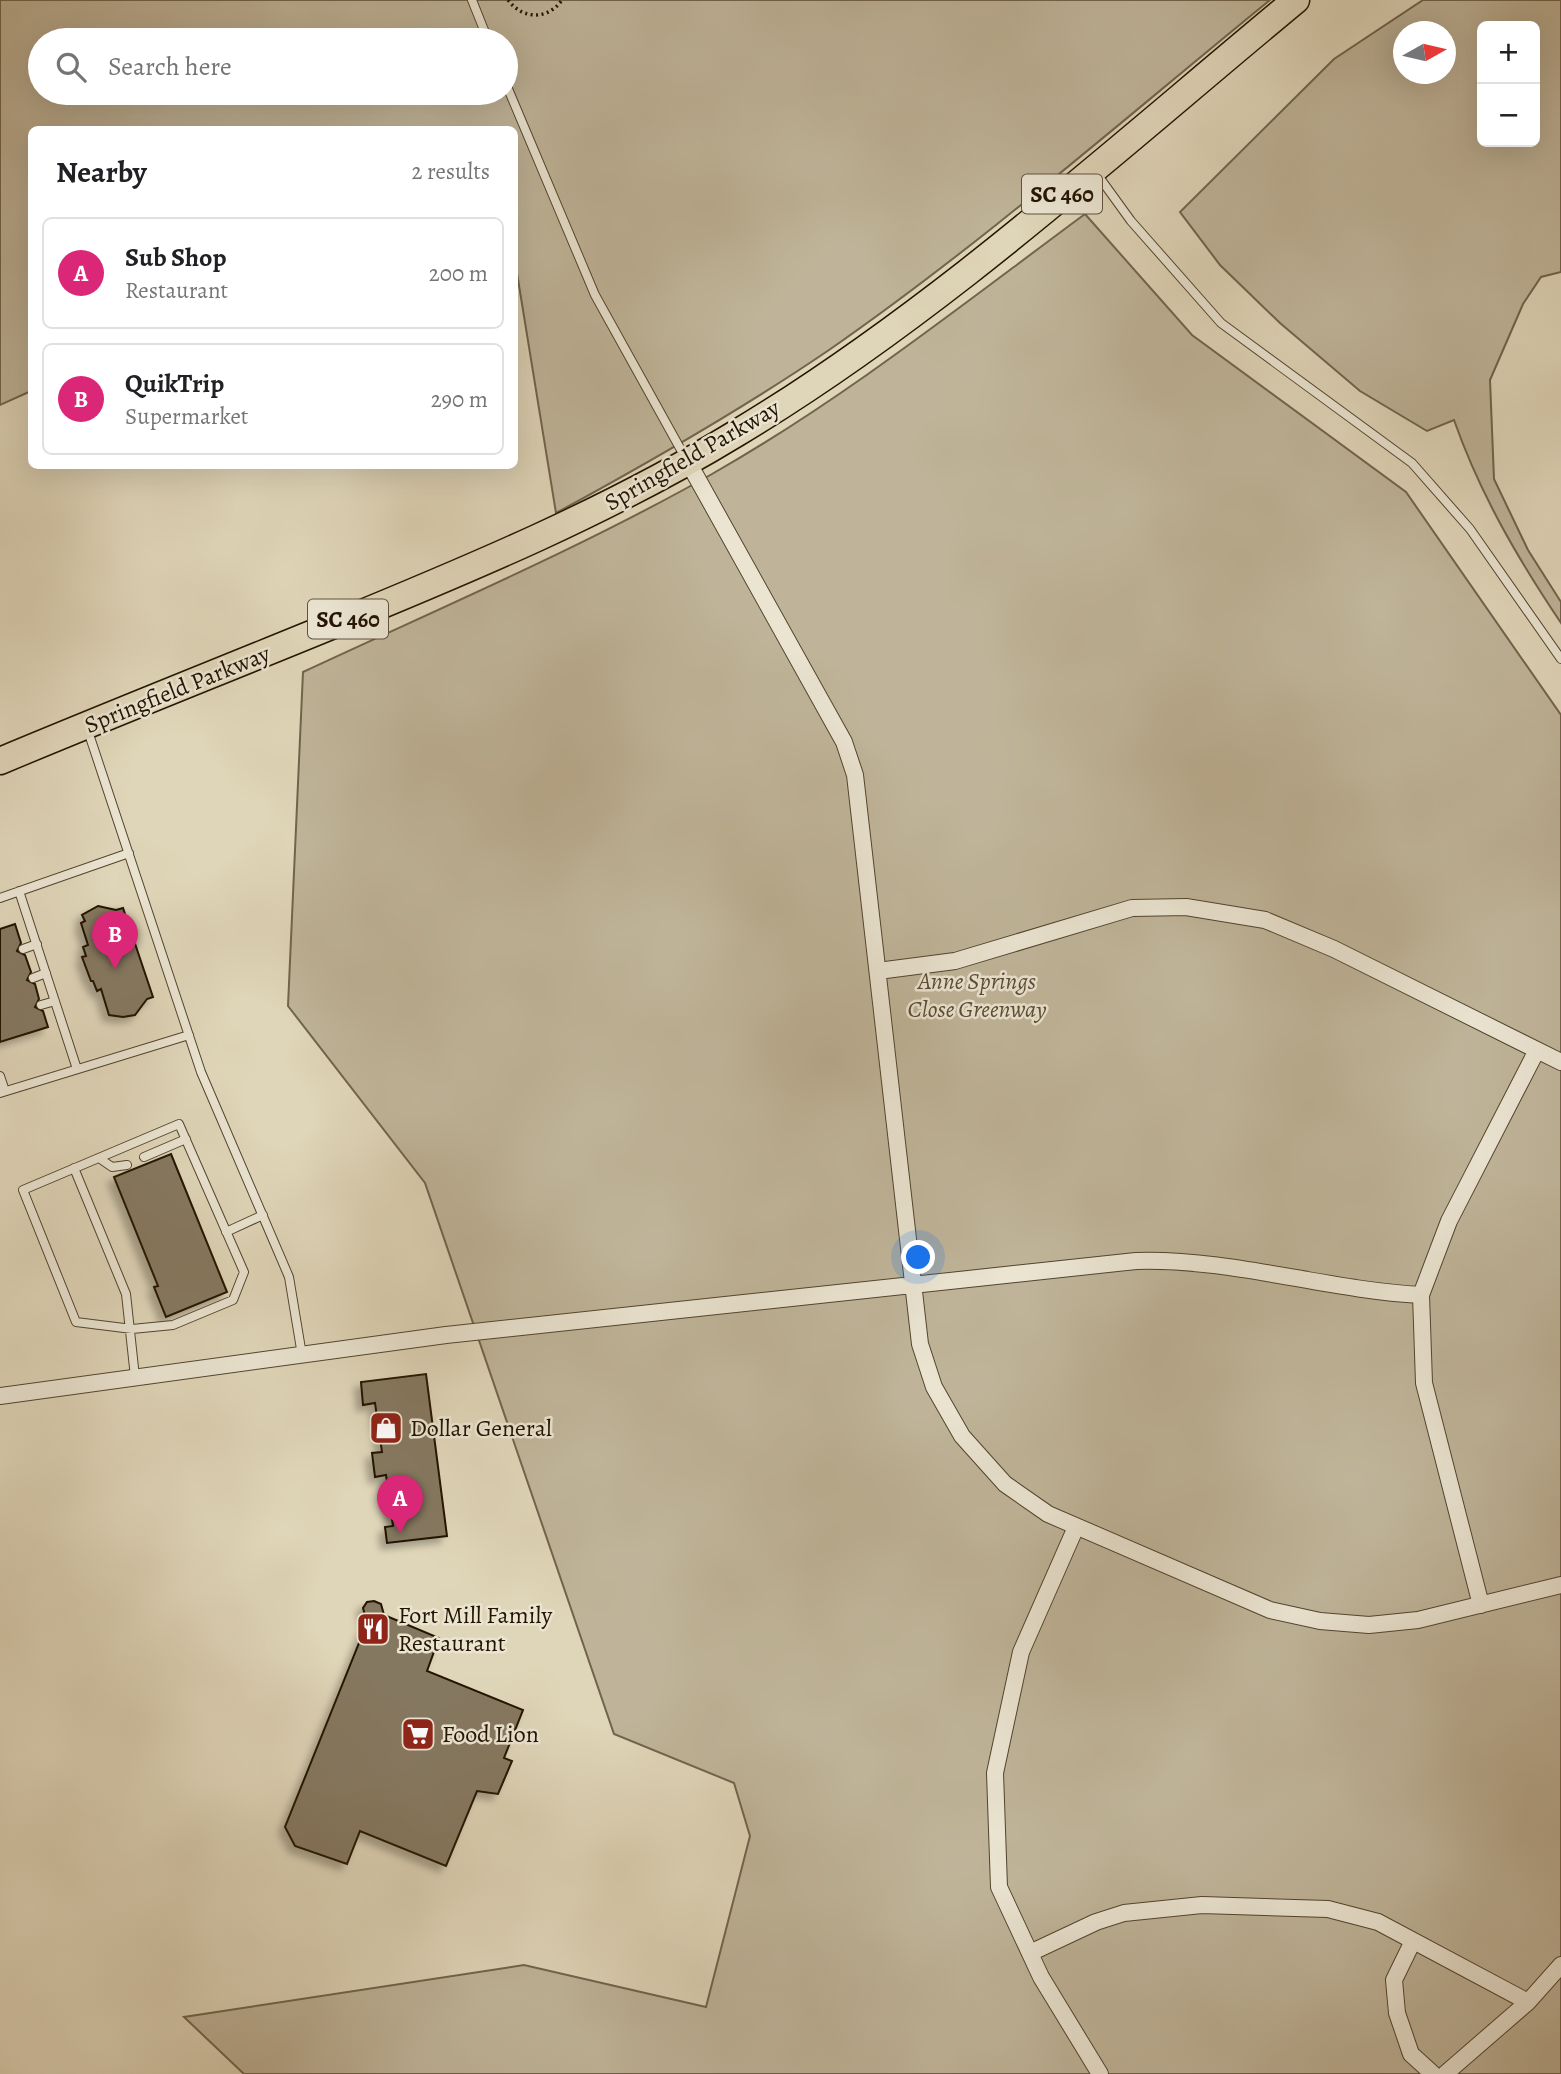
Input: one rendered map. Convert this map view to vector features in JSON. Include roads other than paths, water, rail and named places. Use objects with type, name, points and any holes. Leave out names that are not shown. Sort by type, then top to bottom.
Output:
[{"type":"main road","name":"Springfield Parkway","points":[[0,761],[540,537],[642,487],[735,435],[815,384],[904,320],[1094,169],[1296,0]]},
{"type":"street","points":[[687,460],[845,742],[855,775],[924,1354],[934,1387],[962,1436],[1005,1484],[1048,1514],[1270,1610],[1320,1621],[1368,1625],[1418,1620],[1561,1585]]},
{"type":"street","points":[[878,971],[955,961],[1132,908],[1186,907],[1265,920],[1334,949],[1561,1062]]},
{"type":"street","points":[[1481,1605],[1424,1383],[1421,1295],[1449,1221],[1538,1050]]},
{"type":"street","points":[[0,1396],[446,1335],[914,1287],[1136,1261],[1176,1259],[1370,1292],[1421,1295]]},
{"type":"street","points":[[1076,1527],[1021,1652],[995,1773],[999,1887],[1030,1953],[1100,2074]]},
{"type":"street","points":[[1030,1953],[1096,1922],[1124,1913],[1202,1905],[1328,1909],[1378,1922],[1528,2002]]},
{"type":"street","points":[[1413,1941],[1394,1980],[1397,2013],[1411,2054],[1433,2074]]},
{"type":"street","points":[[1445,2074],[1528,2002],[1561,1965]]},
{"type":"lane","points":[[472,0],[483,28]]},
{"type":"lane","points":[[515,105],[595,295],[687,460]]},
{"type":"lane","points":[[1094,169],[1131,221],[1221,323],[1412,463],[1470,529],[1561,659]]},
{"type":"lane","points":[[86,725],[201,1072],[292,1287],[302,1354]]},
{"type":"lane","points":[[0,898],[129,853]]},
{"type":"lane","points":[[19,891],[77,1069]]},
{"type":"lane","points":[[23,949],[37,944]]},
{"type":"lane","points":[[33,978],[46,973]]},
{"type":"lane","points":[[41,1005],[55,1000]]},
{"type":"lane","points":[[0,1076],[3,1092],[189,1035]]},
{"type":"lane","points":[[179,1124],[186,1139],[244,1272],[233,1300],[173,1325],[131,1329],[76,1322],[23,1190],[179,1124]]},
{"type":"lane","points":[[144,1157],[186,1139]]},
{"type":"lane","points":[[99,1158],[112,1167],[127,1165]]},
{"type":"lane","points":[[74,1168],[126,1294],[135,1377]]},
{"type":"lane","points":[[226,1232],[263,1215]]},
{"type":"place","name":"QuikTrip","points":[[115,969]]},
{"type":"place","name":"Dollar General","points":[[386,1428]]},
{"type":"place","name":"Sub Shop","points":[[400,1533]]},
{"type":"place","name":"Fort Mill Family Restaurant","points":[[373,1629]]},
{"type":"place","name":"Food Lion","points":[[418,1734]]},
{"type":"park label","name":"Anne Springs Close Greenway","points":[[977,995]]}]
